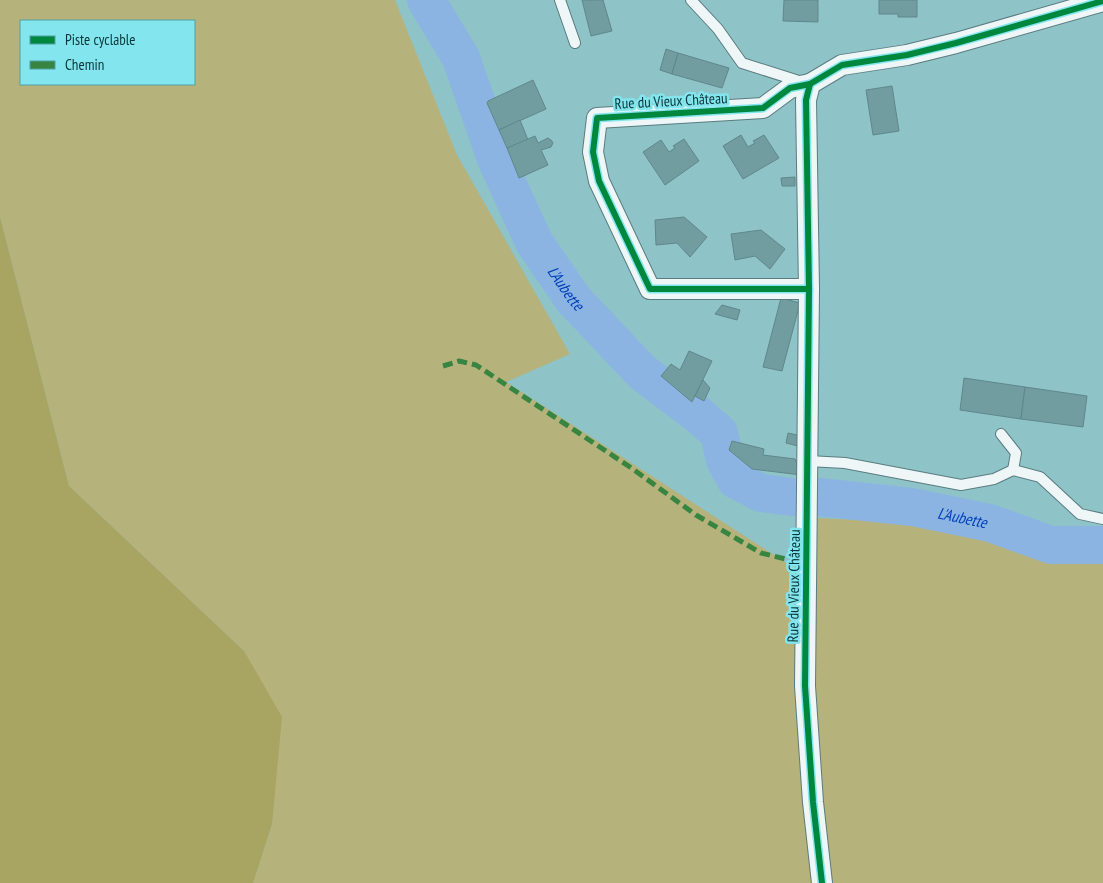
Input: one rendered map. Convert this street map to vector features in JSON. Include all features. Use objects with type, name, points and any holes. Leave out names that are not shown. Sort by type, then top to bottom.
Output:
[{"type":"street","name":"Rue du Vieux Château","points":[[809,289],[650,289],[599,181],[593,152],[597,118],[763,108],[790,88],[810,84],[842,65],[907,55],[956,43],[1103,1]]},
{"type":"street","name":"Rue du Vieux Château","points":[[810,84],[806,100],[809,289],[805,686],[813,802],[822,883]]},
{"type":"lane","points":[[560,0],[576,43]]},
{"type":"lane","points":[[692,0],[718,29],[742,63],[810,84]]},
{"type":"lane","points":[[1001,434],[1016,453],[1013,470]]},
{"type":"lane","points":[[808,461],[845,464],[961,485],[994,479],[1013,470],[1040,478],[1080,514],[1103,519]]},
{"type":"shaded area","points":[[0,0],[395,0],[457,155],[570,354],[506,382],[791,566],[817,518],[919,523],[1103,558],[1103,883],[253,883],[272,824],[244,651],[69,486],[0,217]]},
{"type":"shaded area","points":[[0,217],[69,486],[244,651],[282,717],[272,824],[253,883],[0,883]]},
{"type":"building","points":[[582,0],[603,0],[612,31],[591,36]]},
{"type":"building","points":[[784,0],[818,0],[818,22],[783,21]]},
{"type":"building","points":[[879,0],[917,0],[917,17],[879,14]]},
{"type":"building","points":[[666,49],[678,53],[672,74],[660,70]]},
{"type":"building","points":[[678,53],[729,68],[722,88],[672,74]]},
{"type":"building","points":[[533,80],[546,109],[499,130],[487,103],[488,101]]},
{"type":"building","points":[[892,86],[899,131],[873,135],[866,90]]},
{"type":"building","points":[[520,120],[528,140],[507,148],[499,130]]},
{"type":"building","points":[[741,135],[748,147],[755,143],[753,141],[764,135],[779,158],[743,179],[723,146]]},
{"type":"building","points":[[535,136],[538,143],[548,138],[553,143],[551,147],[541,150],[548,165],[519,178],[507,148]]},
{"type":"building","points":[[684,139],[699,161],[665,185],[643,152],[661,140],[669,152],[675,148],[673,146]]},
{"type":"building","points":[[795,177],[795,186],[782,186],[781,178]]},
{"type":"building","points":[[684,217],[707,237],[690,257],[677,243],[656,245],[655,220]]},
{"type":"building","points":[[761,230],[785,249],[770,269],[755,256],[735,260],[731,234]]},
{"type":"building","points":[[781,298],[800,303],[782,371],[763,367]]},
{"type":"building","points":[[722,305],[740,310],[737,320],[715,314]]},
{"type":"building","points":[[689,351],[712,361],[692,402],[661,376],[671,364],[680,370]]},
{"type":"building","points":[[964,378],[1025,387],[1021,419],[960,410]]},
{"type":"building","points":[[703,380],[710,388],[704,401],[695,396]]},
{"type":"building","points":[[1025,387],[1087,396],[1083,427],[1021,419]]},
{"type":"building","points":[[788,433],[797,435],[798,446],[786,443]]},
{"type":"building","points":[[732,441],[764,449],[763,455],[795,459],[801,475],[752,469],[729,450]]},
{"type":"waterway","name":"L'Aubette","points":[[426,0],[461,58],[496,159],[534,242],[573,299],[642,372],[719,433],[725,460],[736,480],[761,493],[792,497]]},
{"type":"waterway","name":"L'Aubette","points":[[819,497],[912,507],[990,523],[1051,545],[1103,545]]},
{"type":"marked path","points":[[443,366],[459,361],[476,365],[630,467],[696,515],[761,553],[806,564]]},
{"type":"cycle path","points":[[822,883],[813,802],[805,686],[809,289],[806,100],[810,84],[842,65],[907,55],[956,43],[1103,1]]},
{"type":"cycle path","points":[[809,289],[650,289],[599,181],[593,152],[597,118],[763,108],[790,88],[810,84]]}]
